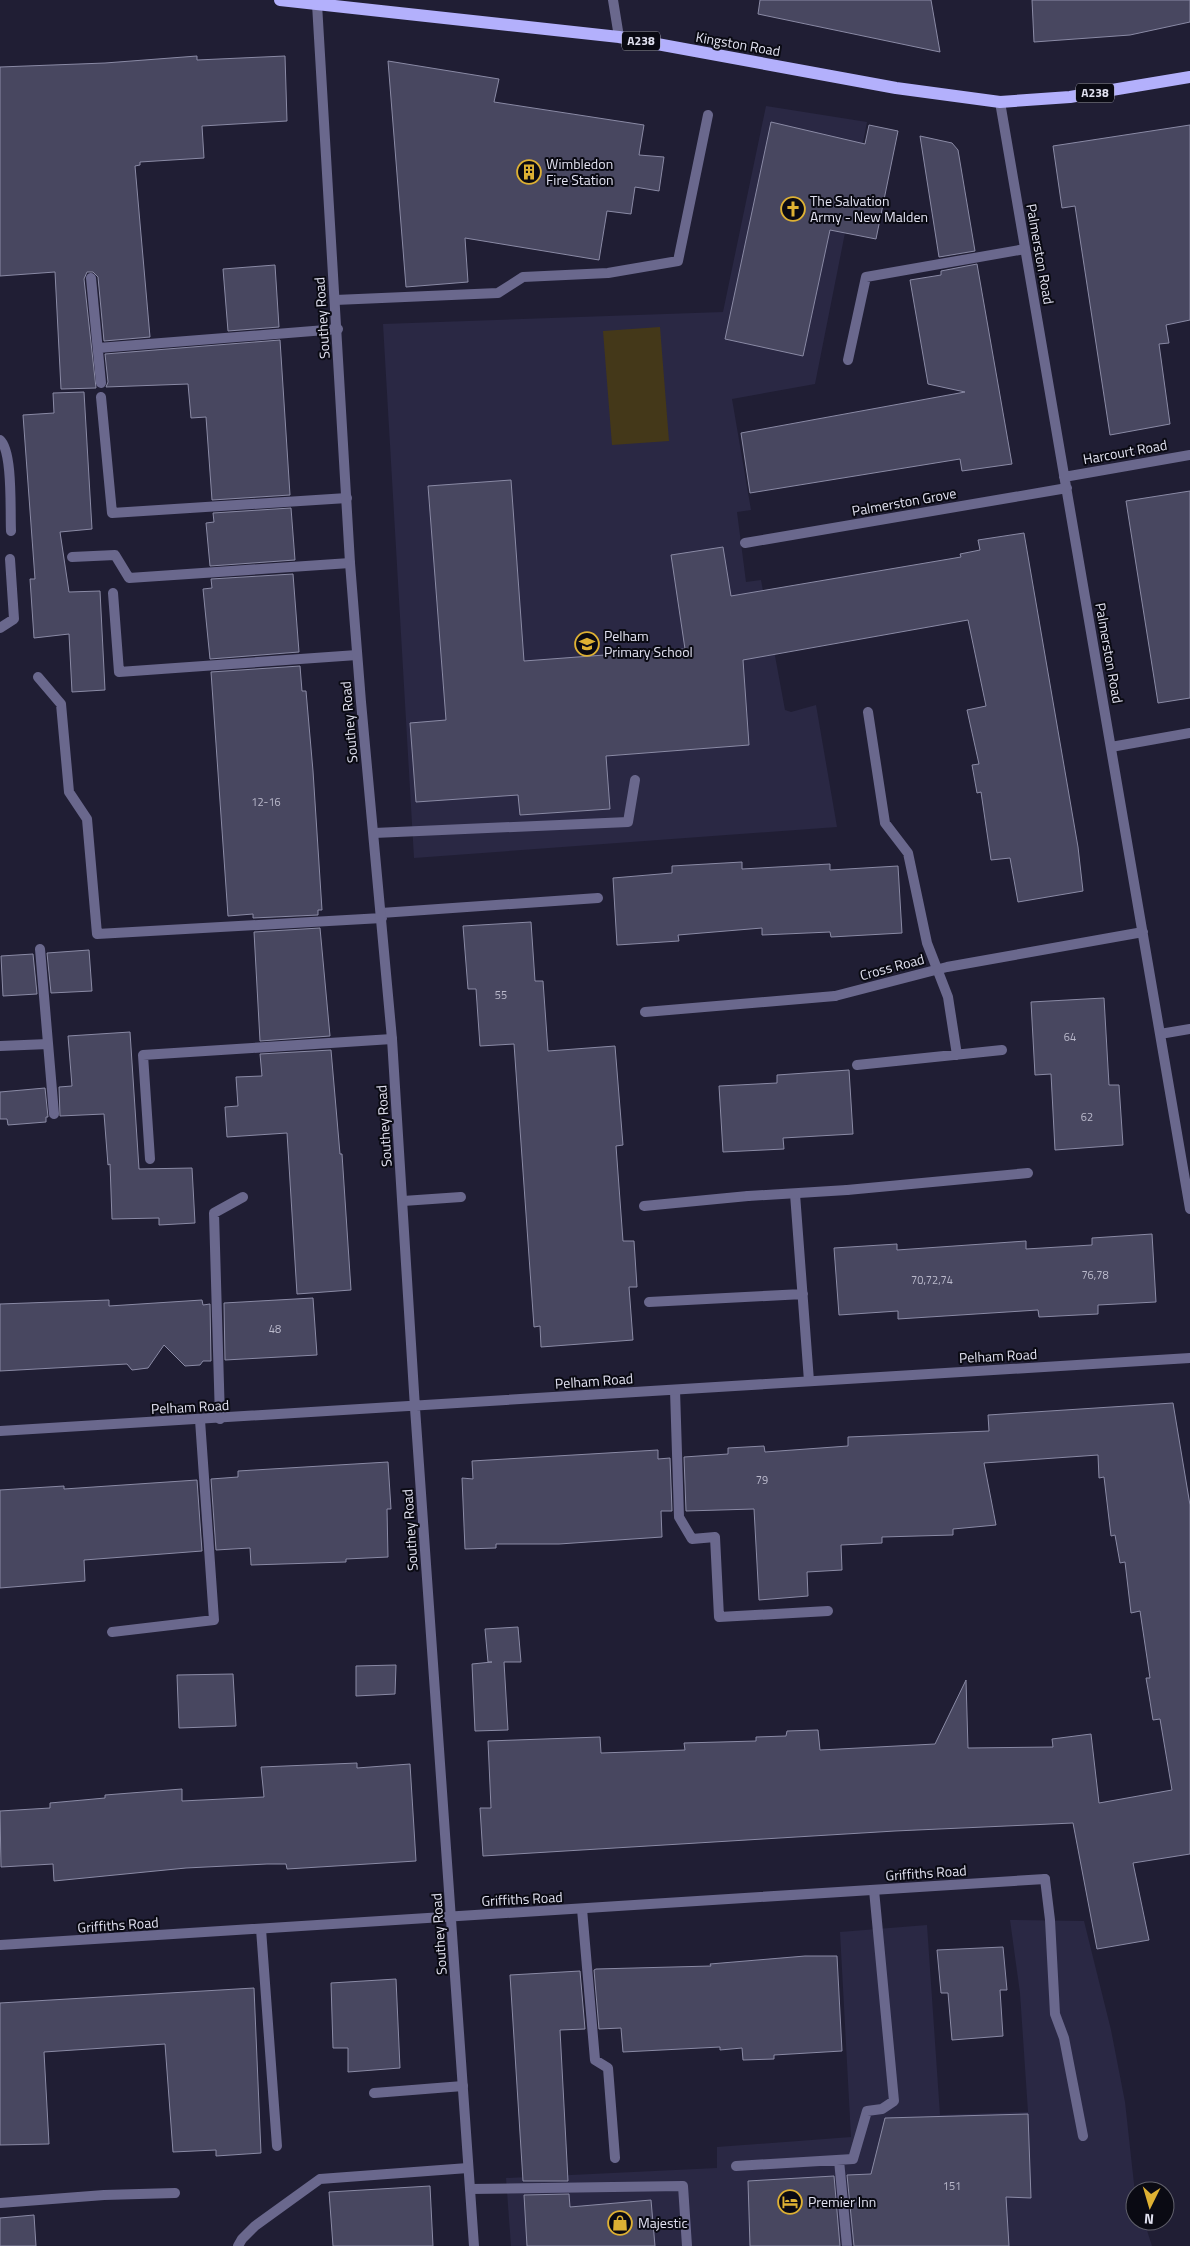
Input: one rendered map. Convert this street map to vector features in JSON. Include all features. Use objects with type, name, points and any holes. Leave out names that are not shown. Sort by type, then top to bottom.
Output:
[{"type":"main road","name":"Kingston Road","points":[[280,0],[620,37],[896,88],[1000,102],[1070,97],[1190,77]]},
{"type":"street","points":[[613,0],[620,37]]},
{"type":"street","name":"Southey Road","points":[[317,4],[327,197],[338,329],[350,563],[392,1040],[415,1408],[474,2246]]},
{"type":"street","name":"Palmerston Road","points":[[1000,102],[1190,1208]]},
{"type":"street","points":[[335,300],[498,294],[523,277],[608,273],[678,261],[708,115]]},
{"type":"street","points":[[848,360],[866,277],[1025,249]]},
{"type":"street","points":[[91,278],[101,383]]},
{"type":"street","points":[[98,348],[338,329]]},
{"type":"street","points":[[101,397],[112,513],[346,498]]},
{"type":"street","points":[[0,440],[4,444],[8,458],[11,531]]},
{"type":"street","name":"Harcourt Road","points":[[1064,476],[1190,455]]},
{"type":"street","name":"Palmerston Grove","points":[[745,543],[1067,488]]},
{"type":"street","points":[[72,557],[115,555],[129,578],[350,563]]},
{"type":"street","points":[[0,628],[14,618],[10,559]]},
{"type":"street","points":[[113,593],[120,672],[358,655]]},
{"type":"street","points":[[38,677],[61,704],[69,792],[87,819],[97,934],[598,898]]},
{"type":"street","points":[[868,712],[885,823],[908,853],[927,943],[948,996],[957,1054]]},
{"type":"street","points":[[1112,747],[1190,733]]},
{"type":"street","points":[[374,832],[628,822],[635,780]]},
{"type":"street","name":"Cross Road","points":[[646,1012],[835,996],[913,977],[937,969],[1143,932]]},
{"type":"street","points":[[40,949],[54,1114]]},
{"type":"street","points":[[1160,1034],[1190,1028]]},
{"type":"street","points":[[150,1159],[143,1054],[392,1040]]},
{"type":"street","points":[[0,1046],[48,1044]]},
{"type":"street","points":[[858,1065],[1002,1050]]},
{"type":"street","points":[[644,1206],[1028,1173]]},
{"type":"street","points":[[795,1194],[809,1381]]},
{"type":"street","points":[[220,1419],[214,1213],[243,1197]]},
{"type":"street","points":[[403,1201],[461,1197]]},
{"type":"street","points":[[650,1302],[803,1294]]},
{"type":"street","name":"Pelham Road","points":[[0,1432],[415,1408],[809,1381],[1190,1358]]},
{"type":"street","points":[[675,1390],[679,1517],[692,1539],[715,1538],[719,1617],[828,1611]]},
{"type":"street","points":[[112,1632],[214,1620],[200,1420]]},
{"type":"street","name":"Griffiths Road","points":[[0,1946],[1045,1879],[1050,1920],[1055,2014],[1064,2038],[1083,2136]]},
{"type":"street","points":[[736,2166],[853,2159],[866,2111],[882,2109],[894,2101],[874,1890]]},
{"type":"street","points":[[582,1909],[595,2060],[608,2068],[615,2158]]},
{"type":"street","points":[[262,1930],[278,2146]]},
{"type":"street","points":[[374,2092],[463,2086]]},
{"type":"street","points":[[839,2160],[847,2246]]},
{"type":"street","points":[[238,2246],[255,2226],[320,2179],[468,2168]]},
{"type":"street","points":[[470,2189],[683,2186],[688,2246]]},
{"type":"street","points":[[0,2202],[104,2195],[175,2193]]},
{"type":"shaded area","name":"Pelham Primary School","points":[[766,106],[867,122],[815,384],[732,399],[751,510],[737,512],[746,582],[761,580],[785,710],[791,712],[816,705],[837,827],[414,858],[383,324],[723,312]]},
{"type":"shaded area","points":[[660,327],[669,441],[612,445],[603,331]]},
{"type":"shaded area","points":[[1010,1920],[1084,1921],[1111,2030],[1125,2102],[1134,2181],[1125,2181],[1125,2231],[1147,2231],[1152,2246],[511,2246],[506,2178],[717,2168],[717,2147],[851,2137],[840,1932],[927,1925],[940,2115],[1028,2112],[1020,1993]]},
{"type":"building","points":[[760,0],[931,0],[940,52],[758,14]]},
{"type":"building","points":[[1032,0],[1190,0],[1190,22],[1130,35],[1034,42]]},
{"type":"building","points":[[197,56],[197,60],[285,56],[287,121],[202,126],[204,158],[140,162],[140,165],[135,166],[150,337],[104,341],[98,277],[93,272],[87,272],[84,279],[96,388],[61,389],[55,272],[0,276],[0,67],[105,63]]},
{"type":"building","name":"Wimbledon Fire Station","points":[[388,61],[499,79],[494,102],[644,125],[639,155],[664,157],[659,191],[635,187],[631,214],[607,211],[599,260],[465,238],[468,282],[406,287]]},
{"type":"building","name":"The Salvation Army - New Malden","points":[[771,122],[865,144],[869,125],[898,131],[876,239],[830,230],[803,356],[725,339]]},
{"type":"building","points":[[1190,125],[1190,320],[1166,325],[1169,343],[1159,344],[1170,424],[1110,435],[1075,206],[1062,208],[1053,146]]},
{"type":"building","points":[[920,136],[952,143],[958,150],[975,251],[939,257]]},
{"type":"building","points":[[977,264],[1012,464],[962,471],[960,459],[750,493],[741,433],[965,392],[928,384],[910,280],[941,275],[941,271]]},
{"type":"building","points":[[275,265],[279,327],[228,331],[223,269]]},
{"type":"building","points":[[280,340],[290,495],[212,500],[206,417],[191,418],[188,384],[106,387],[108,382],[105,354]]},
{"type":"building","points":[[84,392],[92,529],[60,532],[69,592],[100,591],[105,690],[72,692],[69,634],[34,638],[30,579],[35,579],[23,415],[54,413],[53,393]]},
{"type":"building","points":[[511,480],[524,661],[685,649],[671,555],[723,547],[731,596],[961,557],[960,554],[980,550],[978,540],[1024,533],[1078,847],[1083,891],[1018,902],[1010,858],[991,860],[981,792],[977,793],[972,765],[979,764],[967,710],[986,706],[968,620],[743,660],[749,745],[606,756],[610,809],[520,815],[518,795],[416,802],[410,723],[446,720],[428,486]]},
{"type":"building","points":[[1190,491],[1190,698],[1158,703],[1126,501]]},
{"type":"building","points":[[291,508],[295,560],[210,566],[206,523],[214,522],[213,513]]},
{"type":"building","points":[[293,574],[299,652],[210,659],[203,589],[212,588],[211,579]]},
{"type":"building","points":[[300,666],[302,691],[306,691],[322,910],[318,910],[318,915],[253,918],[253,914],[228,916],[211,672]]},
{"type":"building","points":[[742,862],[742,869],[830,864],[830,870],[898,866],[902,933],[831,937],[830,932],[762,935],[762,928],[678,935],[679,941],[617,945],[613,878],[672,873],[672,866]]},
{"type":"building","points":[[531,922],[535,981],[543,981],[548,1051],[615,1046],[623,1145],[616,1146],[623,1241],[634,1241],[637,1287],[629,1287],[633,1340],[541,1347],[540,1326],[534,1327],[514,1044],[480,1046],[476,989],[468,989],[463,926]]},
{"type":"building","points":[[320,928],[330,1036],[260,1041],[254,932]]},
{"type":"building","points":[[89,950],[92,991],[51,993],[47,953]]},
{"type":"building","points":[[33,954],[37,994],[3,996],[1,956]]},
{"type":"building","points":[[1104,998],[1109,1085],[1119,1085],[1123,1145],[1055,1150],[1051,1074],[1035,1075],[1031,1002]]},
{"type":"building","points":[[130,1032],[139,1169],[192,1168],[195,1223],[159,1225],[159,1218],[112,1219],[110,1164],[108,1165],[104,1114],[60,1116],[59,1087],[72,1086],[68,1036]]},
{"type":"building","points":[[331,1050],[340,1154],[342,1154],[351,1290],[297,1294],[287,1133],[227,1137],[225,1107],[238,1106],[236,1077],[262,1076],[260,1054]]},
{"type":"building","points":[[849,1070],[853,1134],[783,1138],[784,1149],[723,1152],[719,1086],[777,1083],[777,1075]]},
{"type":"building","points":[[45,1088],[48,1117],[46,1117],[46,1122],[8,1125],[7,1119],[0,1119],[0,1092]]},
{"type":"building","points":[[1152,1234],[1156,1302],[1098,1305],[1098,1314],[1039,1317],[1038,1310],[898,1319],[898,1311],[839,1315],[834,1248],[897,1244],[897,1250],[1026,1241],[1026,1249],[1092,1245],[1092,1238]]},
{"type":"building","points":[[313,1298],[317,1355],[225,1360],[224,1303]]},
{"type":"building","points":[[109,1300],[109,1306],[202,1300],[203,1305],[210,1304],[211,1361],[203,1361],[200,1365],[185,1366],[164,1345],[148,1368],[132,1370],[127,1364],[0,1371],[0,1304]]},
{"type":"building","points":[[1173,1403],[1190,1505],[1190,1854],[1133,1863],[1149,1940],[1097,1949],[1073,1823],[895,1831],[483,1856],[480,1808],[491,1808],[488,1741],[600,1737],[601,1753],[685,1750],[684,1743],[756,1741],[756,1737],[786,1736],[787,1731],[818,1730],[820,1750],[935,1744],[966,1680],[968,1748],[1053,1747],[1052,1739],[1091,1734],[1099,1803],[1172,1790],[1160,1719],[1153,1720],[1146,1678],[1150,1678],[1140,1611],[1131,1613],[1125,1562],[1120,1563],[1115,1535],[1111,1536],[1104,1477],[1099,1478],[1098,1455],[984,1463],[996,1525],[953,1529],[953,1535],[882,1537],[882,1543],[841,1545],[842,1570],[807,1572],[808,1596],[759,1600],[754,1509],[686,1511],[684,1457],[728,1454],[728,1448],[764,1446],[765,1452],[848,1446],[848,1437],[989,1431],[988,1415]]},
{"type":"building","points":[[658,1450],[658,1459],[670,1458],[672,1511],[661,1511],[662,1537],[559,1544],[496,1544],[496,1548],[465,1549],[462,1478],[473,1479],[472,1461]]},
{"type":"building","points":[[388,1462],[391,1509],[387,1509],[388,1557],[346,1559],[346,1562],[251,1565],[250,1548],[216,1550],[211,1479],[238,1477],[238,1471]]},
{"type":"building","points":[[197,1480],[202,1551],[84,1560],[85,1581],[0,1588],[0,1490],[64,1486],[64,1489]]},
{"type":"building","points":[[518,1627],[521,1662],[504,1662],[508,1730],[475,1731],[472,1664],[492,1662],[488,1662],[485,1629]]},
{"type":"building","points":[[396,1665],[395,1694],[356,1696],[356,1666]]},
{"type":"building","points":[[233,1674],[236,1726],[179,1728],[177,1675]]},
{"type":"building","points":[[357,1763],[357,1768],[410,1764],[416,1861],[287,1869],[286,1864],[186,1868],[54,1881],[53,1864],[1,1867],[0,1811],[50,1808],[50,1803],[105,1798],[105,1795],[182,1789],[182,1801],[264,1797],[261,1767]]},
{"type":"building","points":[[1003,1947],[1007,1990],[1000,1990],[1003,2036],[952,2040],[948,1993],[941,1993],[937,1950]]},
{"type":"building","points":[[805,1956],[837,1956],[842,2051],[774,2055],[774,2059],[743,2060],[742,2048],[720,2050],[720,2047],[623,2052],[621,2028],[599,2029],[594,1970],[596,1969],[711,1966],[710,1964]]},
{"type":"building","points":[[580,1971],[585,2029],[560,2030],[568,2181],[523,2181],[510,1975]]},
{"type":"building","points":[[396,1979],[400,2068],[348,2072],[348,2048],[333,2048],[331,1983]]},
{"type":"building","points":[[254,1988],[261,2153],[216,2156],[216,2150],[173,2152],[165,2044],[44,2052],[49,2144],[0,2145],[0,2003]]},
{"type":"building","points":[[1028,2114],[1031,2198],[1006,2197],[1009,2246],[854,2246],[847,2175],[871,2174],[885,2118]]},
{"type":"building","name":"Premier Inn","points":[[834,2176],[840,2246],[750,2246],[748,2181]]},
{"type":"building","points":[[430,2186],[433,2246],[333,2246],[329,2192]]},
{"type":"building","name":"Majestic","points":[[569,2194],[570,2207],[651,2200],[655,2246],[527,2246],[524,2195]]},
{"type":"building","points":[[34,2215],[36,2246],[0,2246],[0,2218]]},
{"type":"place","name":"Wimbledon Fire Station","points":[[529,172]]},
{"type":"place","name":"The Salvation Army - New Malden","points":[[793,209]]},
{"type":"place","name":"Pelham Primary School","points":[[587,644]]},
{"type":"place","name":"Premier Inn","points":[[790,2202]]},
{"type":"place","name":"Majestic","points":[[620,2223]]}]
